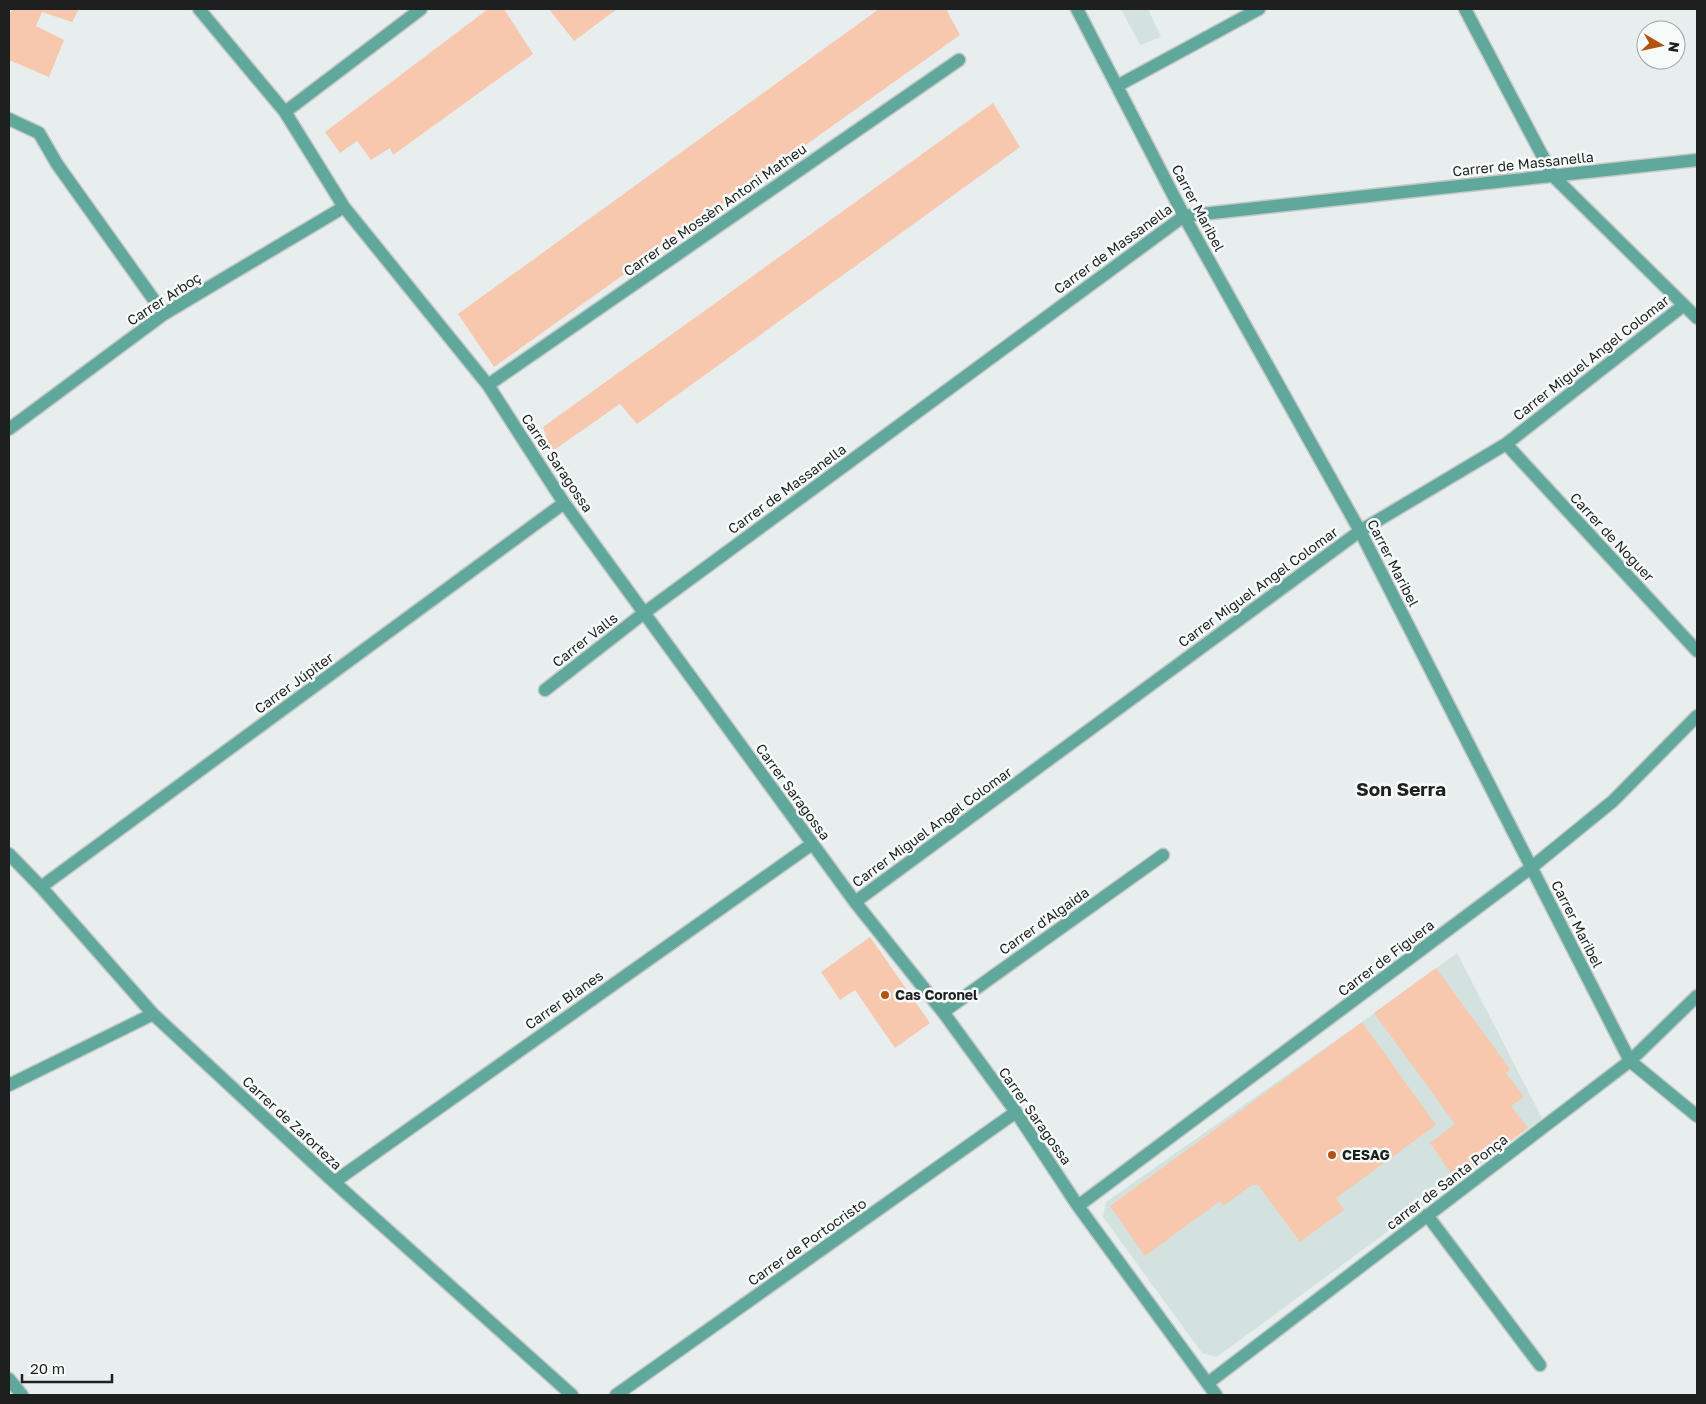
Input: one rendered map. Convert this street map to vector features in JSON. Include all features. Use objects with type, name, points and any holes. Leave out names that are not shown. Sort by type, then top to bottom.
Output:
[{"type":"street","points":[[198,9],[285,112],[344,207]]},
{"type":"street","points":[[285,112],[421,9]]},
{"type":"street","name":"Carrer Maribel","points":[[1077,9],[1184,216],[1360,531],[1630,1061],[1697,1116]]},
{"type":"street","points":[[1117,86],[1259,9]]},
{"type":"street","points":[[1465,9],[1553,176],[1697,318]]},
{"type":"street","name":"Carrer de Mossèn Antoni Matheu","points":[[488,386],[959,60]]},
{"type":"street","points":[[9,119],[39,133],[57,164],[164,314]]},
{"type":"street","name":"Carrer de Massanella","points":[[644,613],[1184,216],[1697,160]]},
{"type":"street","name":"Carrer Saragossa","points":[[344,207],[488,386],[564,503],[855,902],[943,1012],[1016,1112],[1078,1206],[1216,1395]]},
{"type":"street","name":"Carrer Arboç","points":[[9,429],[164,314],[344,207]]},
{"type":"street","name":"Carrer Miguel Angel Colomar","points":[[855,902],[1360,531],[1506,444],[1684,305]]},
{"type":"street","name":"Carrer de Noguer","points":[[1506,444],[1697,651]]},
{"type":"street","name":"Carrer Júpiter","points":[[41,887],[564,503]]},
{"type":"street","name":"Carrer Valls","points":[[544,690],[644,613]]},
{"type":"street","name":"Carrer de Figuera","points":[[1078,1206],[1532,867],[1613,801],[1697,716]]},
{"type":"street","name":"Carrer Blanes","points":[[334,1182],[812,844]]},
{"type":"street","name":"Carrer de Zaforteza","points":[[9,854],[41,887],[153,1014],[334,1182],[572,1395]]},
{"type":"street","name":"Carrer d'Algaida","points":[[943,1012],[1163,856]]},
{"type":"street","name":"carrer de Santa Ponça","points":[[1208,1383],[1630,1061],[1697,996]]},
{"type":"street","points":[[9,1085],[153,1014]]},
{"type":"street","name":"Carrer de Portocristo","points":[[616,1395],[1016,1112]]},
{"type":"street","points":[[1427,1216],[1540,1365]]},
{"type":"street","points":[[9,1380],[22,1395]]},
{"type":"shaded area","points":[[1121,9],[1148,9],[1161,37],[1140,45]]},
{"type":"shaded area","name":"CESAG","points":[[1457,953],[1542,1118],[1217,1357],[1202,1353],[1103,1217],[1106,1202]]},
{"type":"building","points":[[13,9],[79,9],[72,22],[42,12],[36,26],[64,40],[49,77],[9,60],[9,14]]},
{"type":"building","points":[[488,9],[504,9],[533,54],[393,155],[390,148],[371,160],[357,141],[340,153],[325,132]]},
{"type":"building","points":[[549,9],[617,9],[574,41]]},
{"type":"building","points":[[879,9],[946,9],[960,35],[494,367],[458,314]]},
{"type":"building","points":[[993,103],[1020,147],[637,424],[620,404],[551,452],[543,427]]},
{"type":"building","name":"Cas Coronel","points":[[870,937],[930,1023],[895,1048],[855,990],[840,1000],[821,972]]},
{"type":"building","points":[[1436,968],[1510,1069],[1506,1073],[1524,1097],[1511,1106],[1528,1128],[1456,1181],[1430,1143],[1455,1124],[1374,1013]]},
{"type":"building","points":[[1362,1022],[1436,1125],[1336,1198],[1344,1210],[1300,1242],[1258,1185],[1252,1185],[1223,1206],[1220,1201],[1145,1256],[1110,1206]]},
{"type":"place","name":"Cas Coronel","points":[[885,995]]},
{"type":"place","name":"CESAG","points":[[1332,1155]]},
{"type":"district","name":"Son Serra","points":[[1401,789]]}]
